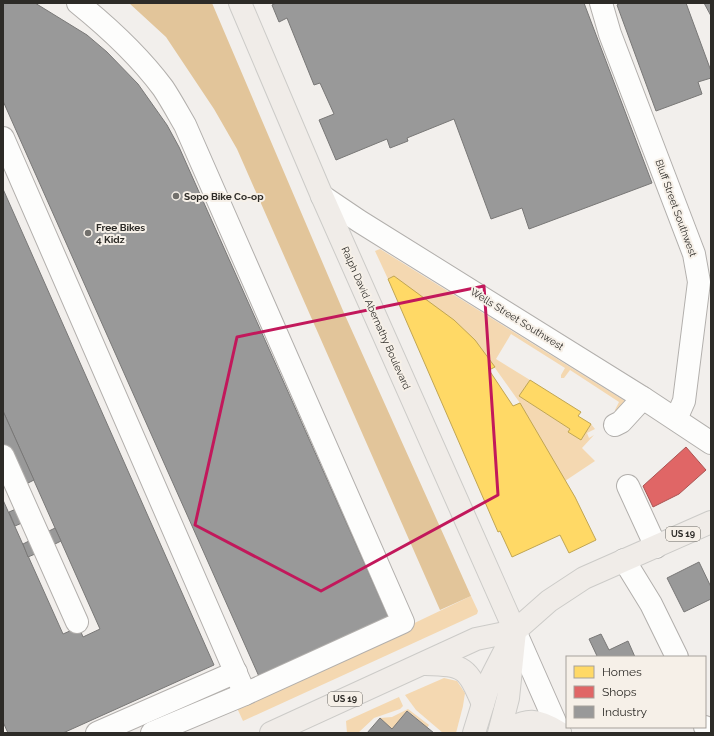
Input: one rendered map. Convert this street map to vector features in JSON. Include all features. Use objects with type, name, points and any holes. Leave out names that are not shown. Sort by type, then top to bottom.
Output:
[{"type":"main road","name":"Ralph David Abernathy Boulevard","points":[[240,3],[322,196],[515,631],[508,698],[499,733]]},
{"type":"main road","name":"US 19","points":[[271,733],[476,639],[515,631],[550,601],[584,578],[711,522]]},
{"type":"main road","points":[[474,733],[491,678],[515,631]]},
{"type":"main road","points":[[420,664],[453,665],[463,670],[474,682],[483,704]]},
{"type":"main road","points":[[504,733],[514,726],[530,721],[548,725],[560,733]]},
{"type":"street","points":[[78,3],[104,23],[142,63],[163,89],[185,125],[403,622],[245,694],[152,733]]},
{"type":"street","name":"Bluff Street Southwest","points":[[601,3],[610,34],[694,254],[699,282],[705,285],[684,401],[676,419]]},
{"type":"street","points":[[3,138],[245,694]]},
{"type":"street","name":"Wells Street Southwest","points":[[322,196],[359,221],[643,398],[711,443]]},
{"type":"street","points":[[615,425],[621,422],[643,398]]},
{"type":"street","points":[[3,456],[78,622]]},
{"type":"street","points":[[628,486],[656,546]]},
{"type":"street","points":[[624,560],[651,604],[677,656]]},
{"type":"street","points":[[515,631],[560,733]]},
{"type":"street","points":[[97,733],[236,672]]},
{"type":"highlighted area","points":[[484,286],[498,495],[321,591],[195,525],[237,337]]},
{"type":"shaded area","points":[[129,3],[212,3],[344,313],[471,596],[440,610],[237,149],[214,109],[166,37]]},
{"type":"shaded area","points":[[380,249],[625,401],[616,412],[615,410],[619,402],[570,370],[564,378],[561,378],[565,368],[511,334],[496,359],[530,380],[519,396],[570,429],[568,432],[581,440],[591,424],[595,429],[587,433],[589,438],[594,435],[582,448],[595,461],[565,481],[520,403],[475,340],[394,276],[388,279],[375,251]]},
{"type":"shaded area","points":[[471,596],[478,611],[477,614],[243,721],[237,708]]},
{"type":"shaded area","points":[[444,678],[457,681],[465,693],[456,733],[443,733],[416,710],[405,695]]},
{"type":"shaded area","points":[[399,697],[403,706],[400,709],[374,718],[358,733],[347,733],[346,721]]},
{"type":"shaded area","points":[[408,709],[429,725],[427,728],[408,711],[392,729],[380,718],[392,717]]},
{"type":"building: Homes","points":[[394,276],[454,320],[475,340],[495,367],[489,370],[513,406],[520,403],[575,497],[596,540],[569,553],[560,535],[512,557],[500,531],[498,532],[388,279]]},
{"type":"building: Homes","points":[[530,380],[581,412],[578,416],[591,424],[581,440],[568,432],[570,429],[519,396]]},
{"type":"building: Shops","points":[[686,447],[706,470],[679,494],[653,507],[643,486]]},
{"type":"building: Industry","points":[[3,3],[35,3],[87,35],[107,52],[138,84],[167,125],[179,147],[391,623],[261,681],[3,101]]},
{"type":"building: Industry","points":[[276,3],[584,3],[652,183],[529,229],[522,208],[491,219],[454,119],[407,138],[408,141],[390,148],[387,139],[336,160],[319,120],[334,114],[320,83],[314,85],[287,18],[279,22],[272,5]]},
{"type":"building: Industry","points":[[620,3],[686,3],[711,71],[711,78],[698,82],[702,94],[656,111],[617,5]]},
{"type":"building: Industry","points":[[704,3],[711,3],[711,16]]},
{"type":"building: Industry","points":[[3,189],[214,665],[63,733],[8,733],[3,722],[3,500],[63,634],[79,627],[83,637],[100,629],[3,411]]},
{"type":"building: Industry","points":[[3,411],[34,480],[22,486],[3,444]]},
{"type":"building: Industry","points":[[23,506],[24,522],[15,526],[9,512]]},
{"type":"building: Industry","points":[[55,528],[61,541],[49,547],[43,534]]},
{"type":"building: Industry","points":[[31,540],[42,551],[28,557],[23,544]]},
{"type":"building: Industry","points":[[699,562],[711,587],[711,599],[684,612],[667,578]]},
{"type":"building: Industry","points":[[601,634],[609,650],[628,641],[635,656],[597,656],[589,639]]},
{"type":"building: Industry","points":[[407,711],[434,733],[367,733],[380,718],[392,729]]},
{"type":"place","name":"Sopo Bike Co-op","points":[[176,196]]},
{"type":"place","name":"Free Bikes 4 Kidz","points":[[88,233]]}]
